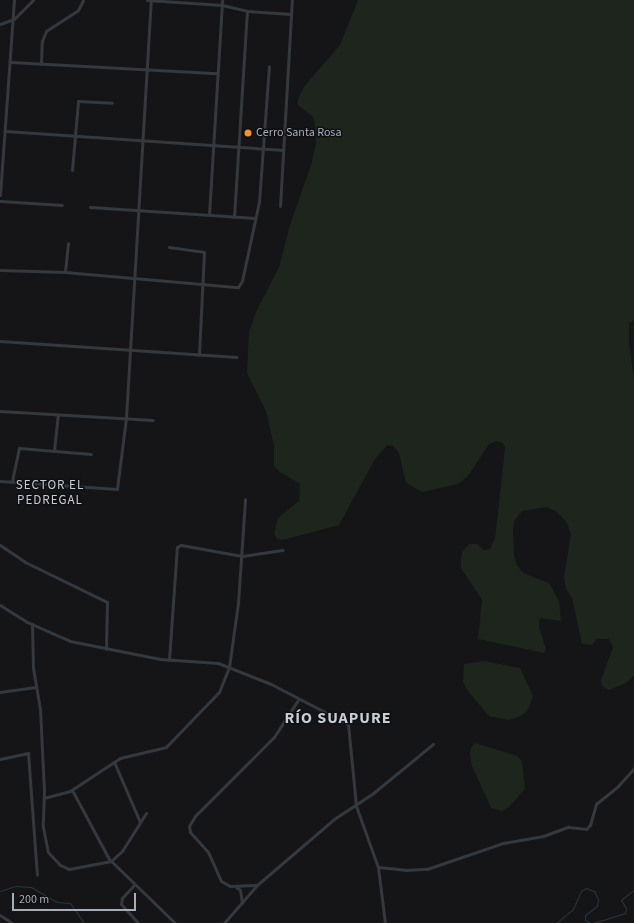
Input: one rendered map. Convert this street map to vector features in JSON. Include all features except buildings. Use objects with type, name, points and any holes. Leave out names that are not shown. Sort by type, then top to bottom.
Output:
[{"type":"street","points":[[0,195],[11,62],[14,0]]},
{"type":"street","points":[[0,24],[14,19],[33,0]]},
{"type":"street","points":[[41,64],[42,41],[46,31],[78,10],[83,0]]},
{"type":"street","points":[[147,0],[222,5],[247,11],[291,14]]},
{"type":"street","points":[[0,481],[117,489],[126,418],[137,210],[148,68],[151,0]]},
{"type":"street","points":[[209,215],[222,0]]},
{"type":"street","points":[[280,206],[292,0]]},
{"type":"street","points":[[234,217],[247,11]]},
{"type":"street","points":[[11,62],[148,68],[218,73]]},
{"type":"street","points":[[0,270],[65,272],[133,277],[203,286],[234,288],[240,285],[256,218],[269,66]]},
{"type":"street","points":[[72,170],[78,100],[112,103]]},
{"type":"street","points":[[5,131],[283,150]]},
{"type":"street","points":[[0,201],[62,205]]},
{"type":"street","points":[[90,207],[256,218]]},
{"type":"street","points":[[65,272],[68,242]]},
{"type":"street","points":[[169,247],[204,252],[199,355]]},
{"type":"street","points":[[0,341],[236,357]]},
{"type":"street","points":[[0,411],[153,420]]},
{"type":"street","points":[[54,451],[58,415]]},
{"type":"street","points":[[12,482],[19,448],[91,454]]},
{"type":"street","points":[[44,798],[72,790],[114,762],[126,756],[166,747],[219,692],[229,667],[242,556],[245,499]]},
{"type":"street","points":[[0,545],[25,562],[107,602],[106,650]]},
{"type":"street","points":[[169,660],[177,547],[181,545],[242,556],[283,550]]},
{"type":"street","points":[[0,605],[32,624],[63,639],[106,650],[169,660],[206,660],[229,667],[271,684],[298,700],[350,726],[355,803],[378,867],[385,923]]},
{"type":"street","points":[[32,624],[36,686],[40,709],[44,798],[42,821],[44,841],[48,852],[65,868],[76,870],[111,861],[122,851],[146,813]]},
{"type":"street","points":[[0,692],[36,686]]},
{"type":"street","points":[[242,903],[240,890],[221,881],[208,852],[190,832],[190,823],[274,737],[298,700]]},
{"type":"street","points":[[224,923],[257,885],[355,803],[372,794],[433,744]]},
{"type":"street","points":[[0,759],[28,753],[37,875]]},
{"type":"street","points":[[114,762],[140,822]]},
{"type":"street","points":[[378,867],[412,870],[428,869],[503,843],[543,836],[568,827],[586,829],[590,825],[596,804],[618,786],[634,768]]},
{"type":"street","points":[[72,790],[111,861],[134,885],[175,923]]},
{"type":"street","points":[[134,885],[122,898],[121,904],[138,923]]},
{"type":"street","points":[[234,886],[257,885]]},
{"type":"street","points":[[0,915],[12,923]]},
{"type":"shaded area","points":[[358,0],[634,0],[634,320],[629,323],[629,343],[634,380],[634,676],[626,683],[609,690],[602,686],[601,680],[613,647],[609,639],[597,639],[592,645],[582,644],[572,598],[566,589],[564,578],[571,534],[566,521],[557,512],[547,507],[522,511],[514,521],[514,556],[517,565],[523,573],[549,583],[559,601],[561,621],[540,618],[539,627],[546,649],[544,653],[478,639],[482,600],[461,568],[462,552],[469,544],[478,544],[483,550],[490,549],[495,539],[505,448],[503,443],[497,441],[489,444],[468,476],[458,484],[422,492],[406,483],[399,453],[393,446],[387,445],[375,459],[339,525],[283,540],[277,539],[274,534],[278,518],[299,501],[300,484],[280,472],[274,466],[274,446],[266,411],[247,373],[249,332],[256,312],[279,267],[290,225],[311,165],[316,143],[313,117],[298,105],[298,99],[303,88],[340,45]]},
{"type":"shaded area","points":[[484,661],[520,668],[533,696],[528,710],[521,716],[509,720],[489,716],[467,690],[463,682],[464,664]]},
{"type":"shaded area","points":[[475,743],[517,756],[522,761],[525,789],[509,807],[502,811],[491,808],[472,766],[470,755],[471,747]]},
{"type":"waterway","points":[[0,891],[15,886],[31,887],[57,902],[70,903],[84,923]]},
{"type":"waterway","points":[[556,923],[573,909],[581,891],[586,888],[594,891],[598,899],[597,906],[585,915],[585,920],[590,923]]},
{"type":"waterway","points":[[593,923],[625,913],[626,908],[621,900],[634,890]]},
{"type":"place","name":"Cerro Santa Rosa","points":[[248,133]]},
{"type":"district","name":"SECTOR EL PEDREGAL","points":[[50,494]]},
{"type":"district","name":"RÍO SUAPURE","points":[[338,718]]}]
